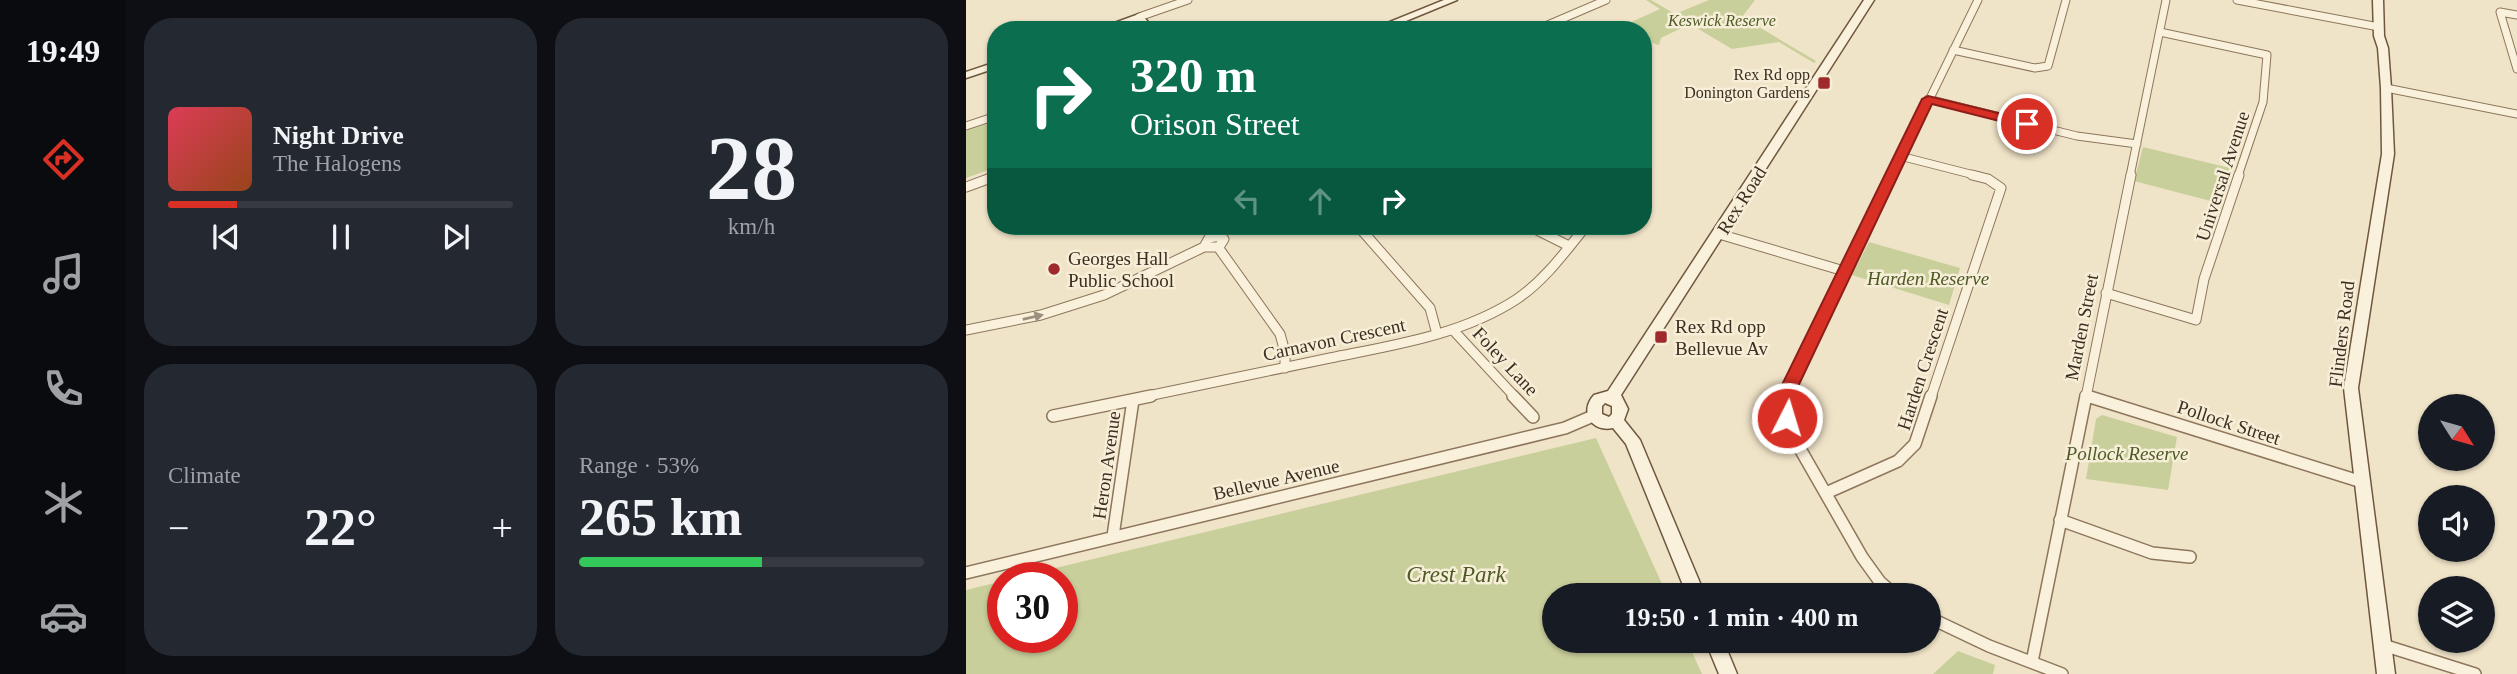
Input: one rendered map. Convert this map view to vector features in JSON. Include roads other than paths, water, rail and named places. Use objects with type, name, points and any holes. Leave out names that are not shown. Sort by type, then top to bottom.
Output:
[{"type":"street","points":[[1127,21],[1174,2],[1188,0]]},
{"type":"street","points":[[1398,21],[1452,0]]},
{"type":"street","points":[[1554,21],[1593,2],[1606,0]]},
{"type":"street","name":"Rex Road","points":[[1611,398],[1869,0]]},
{"type":"street","points":[[1881,583],[1862,557],[1795,440],[1787,418],[1785,397],[1978,0]]},
{"type":"street","points":[[1953,50],[2035,68],[2048,66],[2067,0]]},
{"type":"street","name":"Marden Street","points":[[2032,662],[2166,0]]},
{"type":"street","points":[[2237,0],[2379,27]]},
{"type":"street","name":"Flinders Road","points":[[2378,0],[2386,88],[2388,154],[2351,388],[2386,674]]},
{"type":"street","points":[[2517,15],[2500,12],[2517,69]]},
{"type":"street","points":[[1139,17],[1142,21]]},
{"type":"street","name":"Universal Avenue","points":[[2106,293],[2196,320],[2204,279],[2263,102],[2267,55],[2160,32]]},
{"type":"street","points":[[966,75],[987,68]]},
{"type":"street","points":[[2386,88],[2517,114]]},
{"type":"street","points":[[1928,99],[2077,136],[2137,144]]},
{"type":"street","points":[[966,126],[987,119]]},
{"type":"street","name":"Harden Crescent","points":[[1826,493],[1898,461],[1915,444],[2001,188],[1988,178],[1900,156]]},
{"type":"street","points":[[966,187],[987,179]]},
{"type":"street","points":[[1719,234],[1844,271]]},
{"type":"street","points":[[1366,235],[1430,307],[1437,334]]},
{"type":"street","points":[[1543,235],[1569,246]]},
{"type":"street","name":"Carnavon Crescent","points":[[1054,416],[1453,330],[1520,297],[1542,278],[1578,235]]},
{"type":"street","points":[[966,330],[1041,315],[1087,301],[1182,259],[1204,247],[1206,240],[1219,236],[1224,241],[1218,247],[1280,334],[1285,352],[1285,368]]},
{"type":"street","name":"Foley Lane","points":[[1453,330],[1533,417]]},
{"type":"street","name":"Pollock Street","points":[[2085,395],[2362,482]]},
{"type":"street","points":[[1611,398],[1619,402],[1622,409],[1615,420],[1602,422],[1593,416],[1592,408],[1598,401],[1611,398]]},
{"type":"street","name":"Heron Avenue","points":[[1113,536],[1133,400]]},
{"type":"street","name":"Bellevue Avenue","points":[[966,573],[1565,428],[1593,416]]},
{"type":"street","points":[[1615,420],[1632,440],[1691,583]]},
{"type":"street","points":[[2060,520],[2152,553],[2190,557]]},
{"type":"street","points":[[1941,623],[1989,646],[2062,674]]},
{"type":"street","points":[[2383,645],[2475,674]]},
{"type":"street","points":[[1719,653],[1728,674]]},
{"type":"place","name":"Rex Rd opp Donington Gardens","points":[[1824,83]]},
{"type":"place","name":"Georges Hall Public School","points":[[1054,269]]},
{"type":"place","name":"Rex Rd opp Bellevue Av","points":[[1661,337]]},
{"type":"park label","name":"Keswick Reserve","points":[[1722,20]]},
{"type":"park label","name":"Harden Reserve","points":[[1928,278]]},
{"type":"park label","name":"Pollock Reserve","points":[[2127,453]]},
{"type":"park label","name":"Crest Park","points":[[1456,574]]}]
